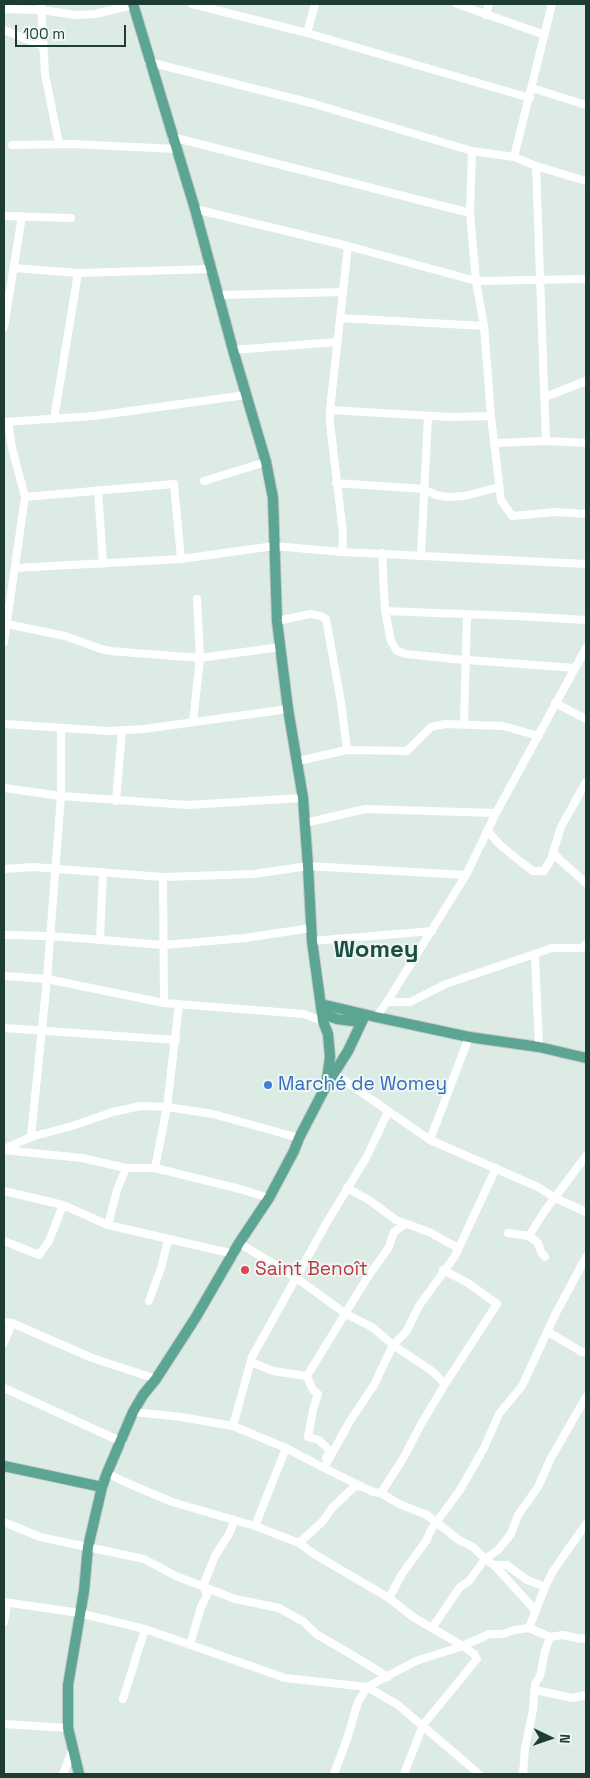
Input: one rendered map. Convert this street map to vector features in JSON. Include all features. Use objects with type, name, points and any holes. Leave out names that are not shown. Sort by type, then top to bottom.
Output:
[{"type":"main road","points":[[133,4],[195,209],[233,350],[266,462],[273,498],[277,621],[288,709],[303,798],[312,940],[322,1013],[328,1034],[330,1057],[326,1086]]},
{"type":"main road","points":[[322,1013],[337,1019],[376,1017],[469,1037],[538,1047],[586,1058]]},
{"type":"main road","points":[[79,1774],[68,1728],[68,1685],[80,1613],[88,1547],[107,1472],[122,1442],[133,1412],[196,1317],[239,1243],[269,1198],[326,1086],[348,1051],[363,1018]]},
{"type":"main road","points":[[4,1466],[102,1487]]},
{"type":"street","points":[[4,9],[41,7],[76,15],[95,14],[133,4]]},
{"type":"street","points":[[192,4],[307,33],[530,98]]},
{"type":"street","points":[[307,33],[315,4]]},
{"type":"street","points":[[457,4],[545,35]]},
{"type":"street","points":[[486,15],[490,4]]},
{"type":"street","points":[[514,157],[552,4]]},
{"type":"street","points":[[41,7],[46,74],[59,144]]},
{"type":"street","points":[[4,30],[44,46]]},
{"type":"street","points":[[149,62],[311,103],[472,151],[514,157],[586,182]]},
{"type":"street","points":[[532,88],[586,105]]},
{"type":"street","points":[[172,137],[470,213]]},
{"type":"street","points":[[12,145],[59,144],[176,149]]},
{"type":"street","points":[[472,151],[470,213],[476,280],[484,326],[491,416],[501,500],[512,516],[555,512],[586,514]]},
{"type":"street","points":[[536,166],[546,441]]},
{"type":"street","points":[[195,209],[348,246],[476,280],[586,279]]},
{"type":"street","points":[[4,216],[71,218]]},
{"type":"street","points":[[4,328],[22,216]]},
{"type":"street","points":[[342,552],[343,533],[336,483],[330,410],[348,246]]},
{"type":"street","points":[[13,268],[78,273],[212,269]]},
{"type":"street","points":[[54,419],[78,273]]},
{"type":"street","points":[[219,296],[343,292]]},
{"type":"street","points":[[340,318],[484,326]]},
{"type":"street","points":[[233,350],[337,342]]},
{"type":"street","points":[[545,397],[586,381]]},
{"type":"street","points":[[4,642],[25,497],[6,422],[94,416],[246,394]]},
{"type":"street","points":[[330,410],[428,416],[491,416]]},
{"type":"street","points":[[421,555],[428,416]]},
{"type":"street","points":[[495,443],[546,441],[586,443]]},
{"type":"street","points":[[204,481],[266,462]]},
{"type":"street","points":[[336,483],[424,489],[436,495],[447,497],[465,496],[499,487]]},
{"type":"street","points":[[25,497],[174,484],[181,559]]},
{"type":"street","points":[[98,490],[103,564]]},
{"type":"street","points":[[15,568],[181,559],[274,546],[342,552],[586,564]]},
{"type":"street","points":[[382,554],[385,611],[391,641],[397,651],[406,654],[466,660],[575,668]]},
{"type":"street","points":[[193,722],[200,658],[197,599]]},
{"type":"street","points":[[385,611],[586,620]]},
{"type":"street","points":[[277,621],[310,614],[326,619],[341,702],[347,750]]},
{"type":"street","points":[[464,724],[467,614]]},
{"type":"street","points":[[7,624],[65,636],[101,649],[200,658],[280,647]]},
{"type":"street","points":[[376,1017],[466,875],[496,813],[555,703],[585,652]]},
{"type":"street","points":[[555,703],[586,719]]},
{"type":"street","points":[[4,724],[61,728],[144,729],[288,709]]},
{"type":"street","points":[[298,761],[347,750],[407,751],[431,727],[445,724],[503,726],[539,736]]},
{"type":"street","points":[[31,1137],[47,980],[61,796],[61,728]]},
{"type":"street","points":[[116,801],[122,730]]},
{"type":"street","points":[[488,830],[500,845],[533,871],[544,871],[553,852],[561,827],[586,782]]},
{"type":"street","points":[[4,788],[61,796],[188,805],[303,798]]},
{"type":"street","points":[[305,824],[365,809],[496,813]]},
{"type":"street","points":[[553,852],[584,881],[586,871]]},
{"type":"street","points":[[4,869],[21,867],[163,877],[254,874],[308,866],[466,875]]},
{"type":"street","points":[[100,940],[103,872]]},
{"type":"street","points":[[163,877],[164,1002]]},
{"type":"street","points":[[4,935],[50,936],[164,945],[246,938],[311,928]]},
{"type":"street","points":[[312,940],[432,931]]},
{"type":"street","points":[[387,1002],[410,1002],[446,984],[552,948],[585,948]]},
{"type":"street","points":[[535,955],[538,1047]]},
{"type":"street","points":[[4,976],[47,980],[179,1004],[304,1014],[322,1013]]},
{"type":"street","points":[[155,1168],[167,1107],[179,1004]]},
{"type":"street","points":[[4,1028],[176,1040]]},
{"type":"street","points":[[430,1140],[469,1037]]},
{"type":"street","points":[[335,1074],[430,1140],[538,1187],[554,1198],[586,1212]]},
{"type":"street","points":[[4,1149],[31,1137],[113,1112],[140,1106],[167,1107],[213,1114],[299,1138]]},
{"type":"street","points":[[233,1426],[251,1362],[295,1277],[366,1158],[388,1112]]},
{"type":"street","points":[[4,1149],[82,1158],[126,1168],[155,1168],[269,1198]]},
{"type":"street","points":[[529,1236],[544,1212],[586,1156]]},
{"type":"street","points":[[108,1225],[117,1190],[126,1168]]},
{"type":"street","points":[[323,1468],[350,1421],[374,1385],[393,1345],[406,1332],[419,1306],[455,1256],[496,1168]]},
{"type":"street","points":[[347,1188],[369,1200],[388,1215],[405,1224],[429,1232],[458,1248]]},
{"type":"street","points":[[4,1191],[63,1205],[108,1225],[234,1254]]},
{"type":"street","points":[[4,1241],[40,1256],[49,1241],[63,1205]]},
{"type":"street","points":[[307,1376],[367,1278],[389,1247],[394,1232],[405,1224]]},
{"type":"street","points":[[508,1233],[529,1236],[538,1243],[545,1257]]},
{"type":"street","points":[[149,1301],[161,1268],[168,1240]]},
{"type":"street","points":[[239,1243],[295,1277],[346,1314],[372,1327],[393,1345],[427,1367],[445,1384]]},
{"type":"street","points":[[388,1598],[436,1523],[460,1490],[484,1448],[499,1414],[522,1386],[556,1313],[586,1257]]},
{"type":"street","points":[[381,1493],[404,1457],[445,1384],[497,1304],[468,1283],[444,1270]]},
{"type":"street","points":[[4,1343],[8,1323],[92,1358],[156,1379]]},
{"type":"street","points":[[548,1332],[582,1352],[586,1352]]},
{"type":"street","points":[[251,1362],[273,1371],[307,1376]]},
{"type":"street","points":[[307,1376],[314,1391],[318,1394],[308,1437],[319,1440],[330,1451],[323,1468]]},
{"type":"street","points":[[4,1388],[122,1442]]},
{"type":"street","points":[[432,1628],[460,1587],[469,1581],[485,1559],[498,1550],[510,1534],[518,1516],[538,1487],[586,1397]]},
{"type":"street","points":[[133,1412],[181,1417],[233,1426],[286,1448],[360,1486],[373,1492],[381,1493],[399,1504],[427,1515],[458,1540],[473,1547],[494,1565],[536,1611]]},
{"type":"street","points":[[255,1526],[286,1448]]},
{"type":"street","points":[[107,1472],[125,1482],[172,1502],[255,1526],[299,1543],[474,1654],[476,1660],[423,1725],[404,1774]]},
{"type":"street","points":[[299,1543],[323,1521],[332,1508],[354,1487],[360,1486]]},
{"type":"street","points":[[190,1645],[201,1607],[207,1596],[203,1586],[215,1556],[229,1534],[235,1520]]},
{"type":"street","points":[[4,1522],[40,1537],[73,1546],[88,1547],[144,1559],[176,1576],[235,1600],[279,1608],[304,1622],[316,1634],[388,1677]]},
{"type":"street","points":[[529,1628],[553,1571],[586,1524]]},
{"type":"street","points":[[494,1565],[507,1565],[527,1580],[545,1587]]},
{"type":"street","points":[[4,1622],[5,1602],[80,1613],[145,1629],[285,1678],[367,1687],[398,1705],[479,1774]]},
{"type":"street","points":[[334,1774],[348,1740],[358,1702],[367,1687],[416,1661],[463,1646],[489,1634],[503,1634],[529,1628],[550,1637],[563,1635],[581,1639],[586,1638]]},
{"type":"street","points":[[123,1698],[145,1629]]},
{"type":"street","points":[[523,1774],[535,1684],[540,1676],[550,1637]]},
{"type":"street","points":[[535,1690],[573,1698],[586,1695]]},
{"type":"street","points":[[4,1724],[68,1728]]},
{"type":"street","points":[[63,1774],[74,1748]]},
{"type":"place","name":"Marché de Womey","points":[[268,1085]]},
{"type":"place","name":"Saint Benoît","points":[[245,1270]]},
{"type":"district","name":"Womey","points":[[376,950]]}]
